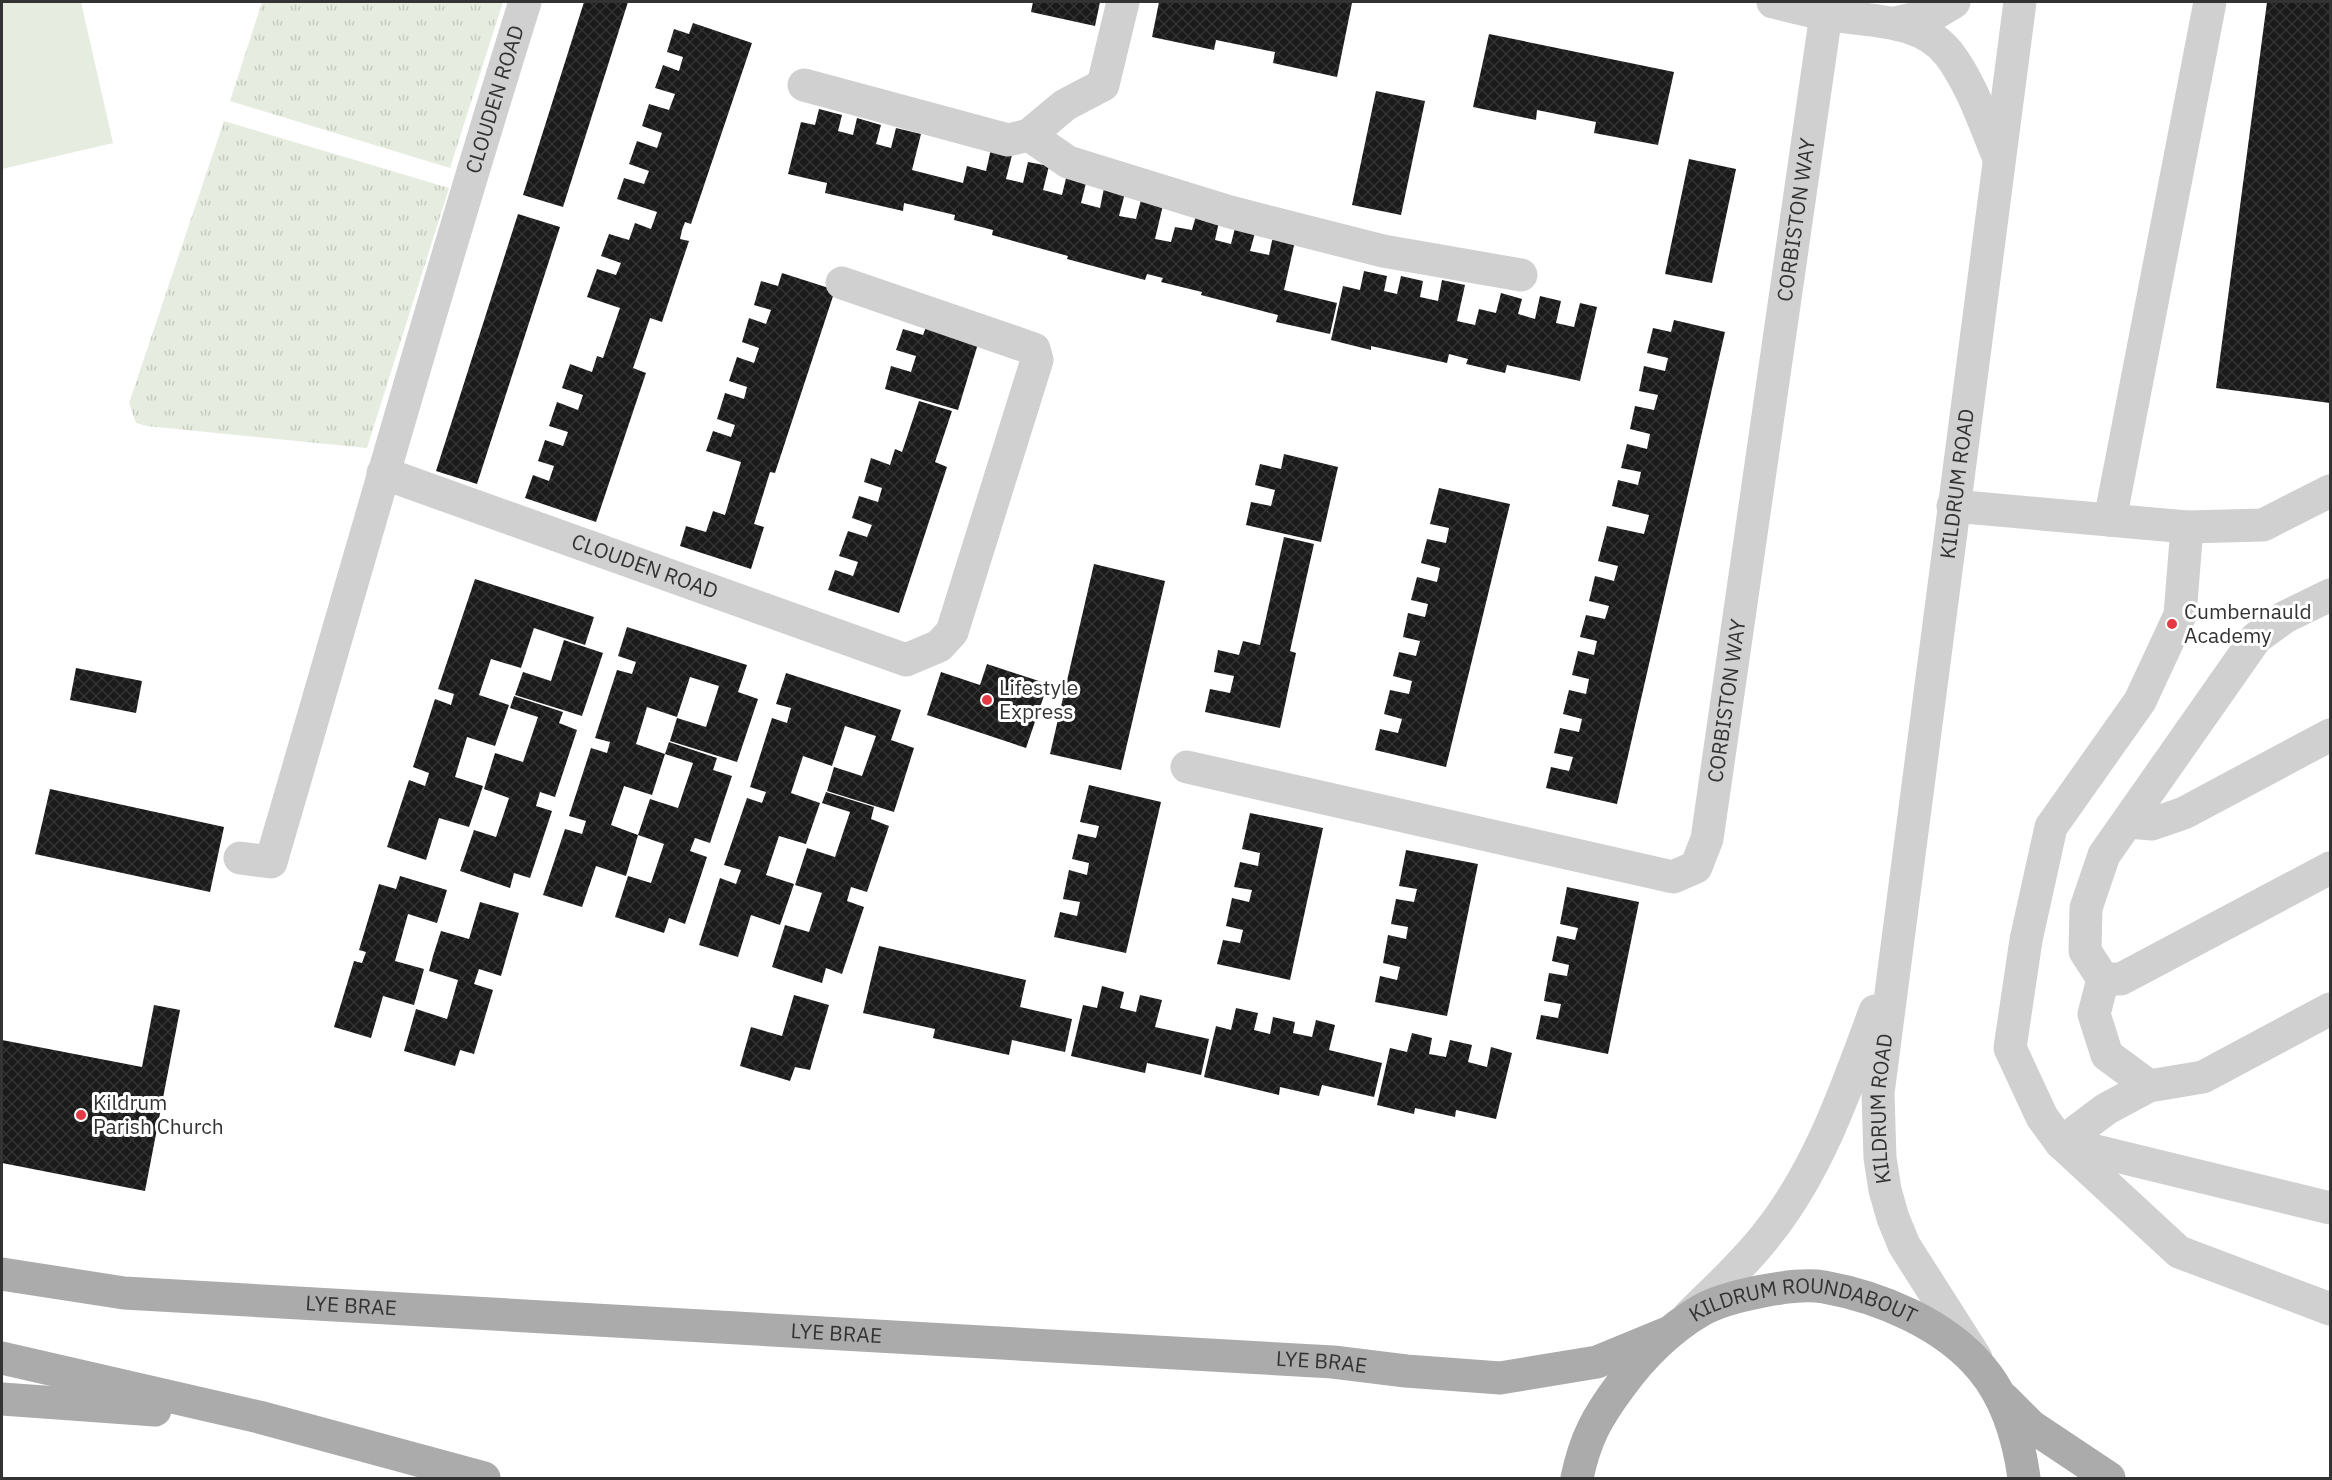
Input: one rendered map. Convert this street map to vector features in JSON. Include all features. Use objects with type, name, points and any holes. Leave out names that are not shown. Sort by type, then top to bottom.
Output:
[{"type":"main road","name":"LYE BRAE","points":[[2,1274],[124,1293],[1333,1362],[1406,1371],[1500,1378],[1597,1362],[1672,1330]]},
{"type":"main road","name":"KILDRUM ROUNDABOUT","points":[[1577,1479],[1590,1431],[1607,1404],[1632,1370],[1672,1330],[1702,1310],[1745,1294],[1821,1287],[1857,1295],[1896,1309],[1963,1348],[1991,1382],[2009,1418],[2021,1456],[2024,1479]]},
{"type":"main road","points":[[2,1358],[259,1418],[484,1479]]},
{"type":"main road","points":[[1991,1382],[2031,1426],[2109,1479]]},
{"type":"main road","points":[[2,1399],[259,1418]]},
{"type":"street","name":"CLOUDEN ROAD","points":[[240,858],[271,862],[383,473],[525,2]]},
{"type":"street","points":[[804,85],[1008,140],[1029,135],[1065,105],[1103,86],[1123,2]]},
{"type":"street","points":[[1773,2],[1826,14],[1895,23],[1925,34],[1948,52],[1974,100],[1998,156]]},
{"type":"street","points":[[1895,23],[1934,14],[1954,2]]},
{"type":"street","name":"KILDRUM ROAD","points":[[1991,1382],[1904,1245],[1893,1218],[1885,1190],[1880,1158],[1878,1093],[1998,156],[2020,2]]},
{"type":"street","points":[[2110,520],[2210,2]]},
{"type":"street","name":"CORBISTON WAY","points":[[1187,767],[1673,877],[1696,867],[1707,839],[1826,14]]},
{"type":"street","points":[[1029,135],[1068,162],[1230,212],[1383,251],[1521,275]]},
{"type":"street","name":"CLOUDEN ROAD","points":[[383,473],[906,660],[939,645],[952,632],[1037,360],[1034,349],[842,283]]},
{"type":"street","points":[[1953,506],[2187,528],[2263,525],[2331,491]]},
{"type":"street","points":[[2187,528],[2180,615],[2140,701],[2051,827],[2026,940],[2010,1048],[2042,1117],[2061,1143],[2179,1252],[2331,1309]]},
{"type":"street","points":[[2149,1086],[2107,1055],[2094,1014],[2103,979],[2085,951],[2086,908],[2104,855],[2256,638],[2285,617],[2331,595]]},
{"type":"street","points":[[2128,822],[2152,824],[2184,813],[2331,735]]},
{"type":"street","points":[[2103,979],[2121,979],[2331,868]]},
{"type":"street","name":"KILDRUM ROAD","points":[[1672,1330],[1745,1260],[1769,1233],[1796,1194],[1844,1094],[1893,964]]},
{"type":"street","points":[[2061,1143],[2106,1109],[2149,1086],[2203,1077],[2331,1009]]},
{"type":"street","points":[[2061,1143],[2331,1208]]},
{"type":"green space","points":[[2,2],[81,2],[113,143],[2,169]]},
{"type":"green space","points":[[262,2],[503,2],[450,168],[230,101]]},
{"type":"green space","points":[[224,121],[449,188],[367,448],[136,423],[129,403]]},
{"type":"building","points":[[584,2],[628,2],[563,207],[523,195]]},
{"type":"building","points":[[1033,2],[1100,2],[1095,26],[1031,12]]},
{"type":"building","points":[[1159,2],[1352,3],[1337,77],[1273,63],[1275,52],[1216,40],[1214,50],[1152,37]]},
{"type":"building","points":[[2267,2],[2330,2],[2330,403],[2216,388]]},
{"type":"building","points":[[693,23],[752,43],[691,224],[685,222],[682,230],[680,239],[689,241],[662,322],[650,318],[633,368],[646,373],[596,522],[525,498],[533,475],[549,481],[554,466],[538,461],[545,440],[563,446],[568,432],[549,426],[557,402],[578,410],[583,395],[562,388],[570,364],[592,372],[597,356],[603,358],[620,308],[587,297],[597,269],[616,275],[621,263],[601,256],[609,234],[629,240],[635,223],[651,229],[657,212],[617,199],[624,178],[644,184],[649,171],[629,164],[637,141],[657,148],[662,133],[642,126],[649,104],[669,110],[675,94],[655,88],[663,65],[679,71],[683,57],[667,52],[674,29],[689,34]]},
{"type":"building","points":[[1489,34],[1674,72],[1658,145],[1594,133],[1596,122],[1537,110],[1536,120],[1473,107]]},
{"type":"building","points":[[1376,91],[1425,101],[1401,215],[1352,205]]},
{"type":"building","points":[[819,109],[842,115],[838,131],[853,135],[857,118],[881,125],[876,144],[891,148],[896,128],[921,134],[912,170],[963,183],[967,166],[986,171],[991,149],[1012,155],[1006,179],[1023,183],[1028,162],[1049,166],[1043,190],[1062,195],[1067,174],[1087,179],[1081,203],[1100,208],[1104,188],[1125,193],[1119,216],[1136,219],[1141,200],[1163,205],[1155,239],[1171,242],[1175,227],[1192,230],[1197,212],[1220,217],[1215,240],[1231,244],[1236,224],[1256,229],[1250,251],[1269,255],[1273,236],[1295,241],[1284,290],[1337,303],[1330,334],[1276,322],[1278,315],[1201,295],[1202,292],[1161,282],[1163,278],[1147,274],[1145,280],[1067,259],[1068,256],[992,235],[993,230],[954,220],[955,215],[904,203],[903,211],[825,193],[827,183],[788,174],[801,122],[815,125]]},
{"type":"building","points":[[1689,159],[1736,169],[1712,283],[1665,274]]},
{"type":"building","points":[[518,214],[560,227],[477,484],[436,471]]},
{"type":"building","points":[[1364,271],[1387,276],[1384,291],[1397,294],[1401,276],[1423,281],[1420,297],[1438,301],[1442,280],[1465,285],[1457,321],[1475,325],[1479,309],[1496,313],[1501,293],[1522,299],[1518,314],[1535,319],[1540,296],[1561,301],[1556,323],[1574,327],[1580,303],[1597,307],[1580,381],[1507,365],[1505,373],[1466,364],[1468,359],[1449,354],[1447,363],[1371,346],[1371,350],[1331,340],[1343,286],[1360,290]]},
{"type":"building","points":[[782,273],[835,290],[775,473],[770,472],[754,524],[764,527],[751,569],[680,546],[686,526],[706,532],[713,511],[725,515],[741,462],[706,451],[713,431],[731,437],[735,425],[717,419],[725,393],[744,399],[747,387],[729,381],[737,357],[754,363],[759,348],[742,342],[749,318],[766,324],[771,310],[754,305],[761,281],[778,286]]},
{"type":"building","points":[[1674,320],[1725,332],[1617,804],[1546,788],[1551,767],[1569,771],[1573,757],[1554,753],[1560,728],[1579,732],[1582,719],[1563,714],[1569,690],[1586,694],[1589,679],[1572,675],[1578,651],[1594,655],[1597,641],[1580,637],[1586,615],[1605,619],[1609,606],[1589,601],[1595,576],[1614,581],[1618,566],[1598,561],[1607,526],[1644,534],[1649,515],[1612,506],[1618,480],[1638,485],[1641,472],[1621,468],[1627,444],[1647,449],[1650,434],[1630,429],[1635,406],[1654,410],[1658,395],[1639,391],[1644,366],[1665,371],[1668,358],[1647,353],[1653,328],[1671,332]]},
{"type":"building","points":[[928,322],[980,337],[958,410],[885,389],[891,366],[911,372],[916,356],[896,350],[903,329],[923,335]]},
{"type":"building","points":[[919,401],[952,411],[935,462],[947,467],[899,613],[828,590],[835,570],[853,576],[858,562],[839,556],[848,531],[867,537],[872,525],[852,518],[859,496],[878,502],[882,488],[864,482],[871,458],[890,465],[895,449],[902,452]]},
{"type":"building","points":[[1284,454],[1338,467],[1321,542],[1246,525],[1251,502],[1271,506],[1275,490],[1255,485],[1260,464],[1281,469]]},
{"type":"building","points":[[1439,488],[1510,504],[1446,767],[1375,750],[1380,729],[1398,733],[1402,719],[1384,714],[1390,690],[1409,694],[1412,681],[1393,676],[1399,652],[1416,656],[1420,641],[1403,637],[1408,613],[1425,617],[1428,604],[1411,600],[1417,577],[1437,582],[1440,568],[1421,563],[1427,539],[1446,543],[1449,528],[1430,524]]},
{"type":"building","points":[[1284,537],[1314,544],[1290,651],[1296,653],[1280,728],[1205,712],[1210,689],[1230,693],[1234,676],[1214,672],[1218,650],[1239,655],[1243,641],[1260,645]]},
{"type":"building","points":[[1094,564],[1165,581],[1121,770],[1050,754]]},
{"type":"building","points":[[475,579],[594,617],[585,645],[534,628],[521,668],[491,659],[479,695],[509,705],[495,746],[467,737],[455,777],[483,786],[469,827],[439,818],[426,860],[387,847],[409,780],[425,786],[429,773],[413,767],[435,699],[451,705],[454,694],[438,689]]},
{"type":"building","points":[[627,627],[747,665],[738,692],[758,699],[737,762],[670,741],[677,718],[706,727],[719,686],[690,677],[677,717],[647,707],[636,744],[665,754],[652,795],[624,786],[611,825],[638,835],[626,876],[596,866],[582,907],[543,895],[565,829],[582,834],[586,821],[569,816],[591,748],[607,753],[610,742],[595,738],[617,670],[632,674],[636,662],[618,656]]},
{"type":"building","points":[[564,640],[603,653],[582,716],[515,695],[523,672],[551,681]]},
{"type":"building","name":"Lifestyle Express","points":[[987,664],[1048,684],[1026,748],[927,715],[941,672],[980,685]]},
{"type":"building","points":[[76,668],[142,681],[136,713],[70,700]]},
{"type":"building","points":[[786,673],[901,710],[891,740],[914,748],[894,812],[827,791],[834,767],[862,776],[876,736],[845,726],[832,766],[803,756],[791,793],[820,803],[806,844],[779,836],[766,875],[794,884],[780,925],[751,915],[738,957],[699,945],[720,878],[736,884],[741,870],[724,865],[747,798],[762,803],[766,792],[750,787],[772,718],[787,723],[791,708],[776,704]]},
{"type":"building","points":[[514,696],[563,712],[559,723],[577,730],[555,797],[540,792],[536,806],[552,811],[530,878],[514,873],[510,888],[460,871],[474,830],[496,837],[509,798],[484,789],[495,753],[523,762],[538,717],[510,708]]},
{"type":"building","points":[[669,742],[717,758],[713,770],[732,776],[710,843],[695,838],[690,851],[707,857],[685,924],[669,918],[664,933],[615,917],[628,876],[651,883],[664,844],[638,835],[650,799],[678,808],[693,763],[665,754]]},
{"type":"building","points":[[1089,785],[1161,802],[1126,953],[1054,937],[1060,912],[1077,916],[1080,902],[1063,899],[1069,870],[1087,875],[1089,863],[1072,859],[1078,834],[1096,838],[1099,826],[1080,822]]},
{"type":"building","points":[[50,789],[224,827],[210,892],[35,854]]},
{"type":"building","points":[[826,792],[874,807],[871,819],[889,826],[867,892],[851,887],[847,901],[864,907],[842,974],[826,968],[822,983],[772,967],[785,925],[809,932],[822,893],[795,885],[807,848],[835,857],[850,812],[822,803]]},
{"type":"building","points":[[1250,813],[1323,828],[1290,980],[1217,964],[1223,940],[1240,943],[1243,930],[1226,926],[1232,898],[1249,902],[1252,890],[1234,887],[1240,862],[1258,866],[1260,853],[1242,849]]},
{"type":"building","points":[[1406,850],[1478,864],[1447,1016],[1375,1002],[1380,976],[1397,980],[1400,967],[1383,963],[1388,935],[1406,939],[1408,927],[1391,924],[1396,899],[1414,902],[1417,889],[1399,886]]},
{"type":"building","points":[[400,876],[447,890],[437,923],[408,914],[395,961],[424,969],[414,1005],[383,996],[371,1038],[334,1027],[354,961],[362,963],[366,952],[359,950],[379,884],[396,889]]},
{"type":"building","points":[[1567,887],[1639,902],[1608,1054],[1536,1039],[1541,1015],[1558,1018],[1561,1004],[1544,1001],[1549,973],[1567,976],[1569,965],[1552,961],[1557,936],[1575,940],[1578,928],[1560,924]]},
{"type":"building","points":[[480,902],[519,913],[501,976],[479,969],[474,984],[493,990],[474,1054],[460,1050],[455,1066],[404,1051],[416,1009],[447,1019],[458,980],[429,971],[433,956],[441,931],[469,939]]},
{"type":"building","points":[[879,946],[1026,980],[1020,1007],[1072,1019],[1065,1052],[1012,1040],[1009,1055],[933,1038],[935,1029],[863,1013]]},
{"type":"building","points":[[1102,986],[1124,992],[1120,1008],[1136,1012],[1140,995],[1162,1000],[1155,1027],[1209,1039],[1201,1075],[1147,1063],[1145,1073],[1071,1056],[1083,1005],[1097,1008]]},
{"type":"building","points":[[794,995],[829,1005],[810,1070],[795,1067],[790,1081],[740,1066],[751,1027],[782,1036]]},
{"type":"building","name":"Kildrum Parish Church","points":[[154,1005],[180,1010],[145,1191],[2,1163],[2,1040],[142,1067]]},
{"type":"building","points":[[1236,1008],[1258,1013],[1254,1030],[1270,1034],[1273,1017],[1295,1022],[1293,1033],[1312,1037],[1316,1020],[1335,1025],[1329,1050],[1382,1063],[1374,1097],[1322,1085],[1319,1096],[1280,1087],[1279,1095],[1204,1077],[1216,1026],[1231,1030]]},
{"type":"building","points":[[1412,1033],[1432,1038],[1429,1054],[1446,1057],[1450,1040],[1472,1045],[1468,1062],[1487,1067],[1491,1047],[1512,1053],[1496,1119],[1456,1110],[1455,1117],[1415,1108],[1414,1114],[1377,1105],[1390,1048],[1407,1052]]},
{"type":"place","name":"Cumbernauld Academy","points":[[2172,624]]},
{"type":"place","name":"Lifestyle Express","points":[[987,700]]},
{"type":"place","name":"Kildrum Parish Church","points":[[81,1115]]}]
